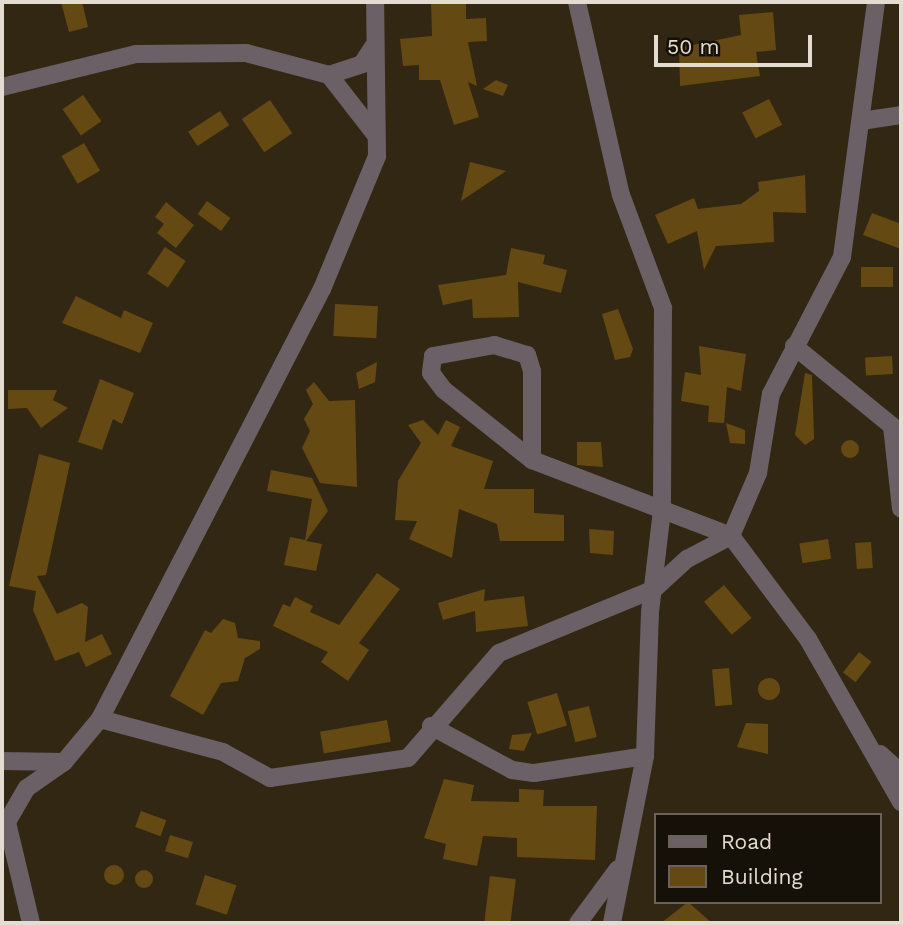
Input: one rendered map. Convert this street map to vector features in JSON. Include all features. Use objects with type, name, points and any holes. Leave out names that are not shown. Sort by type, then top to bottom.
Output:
[{"type":"street","points":[[31,923],[7,822],[27,788],[64,762],[100,719],[338,257],[370,181],[378,138],[373,47],[375,2]]},
{"type":"street","points":[[577,2],[621,195],[663,308],[662,510],[654,589],[645,757],[620,866],[612,923]]},
{"type":"street","points":[[100,719],[223,752],[270,778],[408,758],[431,726],[499,653],[654,589],[687,559],[731,536],[758,473],[771,394],[842,257],[876,2]]},
{"type":"street","points":[[2,87],[136,54],[178,51],[246,53],[328,75],[362,64],[373,47]]},
{"type":"street","points":[[328,75],[378,138]]},
{"type":"street","points":[[861,121],[901,115]]},
{"type":"street","points":[[532,460],[533,371],[527,355],[495,345],[433,356],[431,373],[443,390],[532,460],[731,536],[808,639],[901,802]]},
{"type":"street","points":[[794,346],[897,425],[901,509]]},
{"type":"street","points":[[431,726],[523,771],[645,757]]},
{"type":"street","points":[[872,747],[901,773]]},
{"type":"street","points":[[2,761],[64,762]]},
{"type":"street","points":[[578,923],[620,866]]},
{"type":"building","points":[[61,2],[82,2],[88,27],[69,32]]},
{"type":"building","points":[[431,2],[466,2],[466,19],[486,18],[487,41],[468,42],[477,86],[468,82],[479,117],[454,125],[440,80],[419,80],[419,65],[403,66],[400,39],[432,36]]},
{"type":"building","points":[[773,12],[776,50],[756,52],[760,76],[680,86],[679,48],[741,35],[739,15]]},
{"type":"building","points":[[496,80],[508,85],[503,96],[483,89]]},
{"type":"building","points":[[83,95],[101,121],[81,136],[63,109]]},
{"type":"building","points":[[769,99],[782,125],[755,138],[742,113]]},
{"type":"building","points":[[270,100],[292,133],[264,152],[242,119]]},
{"type":"building","points":[[220,111],[229,125],[197,146],[188,132]]},
{"type":"building","points":[[84,143],[100,171],[77,184],[61,156]]},
{"type":"building","points":[[470,162],[506,171],[461,201]]},
{"type":"building","points":[[805,175],[806,213],[773,212],[774,242],[716,246],[704,270],[697,231],[668,244],[655,215],[694,198],[698,209],[741,204],[759,191],[758,182]]},
{"type":"building","points":[[207,201],[230,218],[221,231],[198,214]]},
{"type":"building","points":[[166,202],[194,225],[176,248],[157,233],[164,224],[155,217]]},
{"type":"building","points":[[872,213],[901,224],[901,249],[863,235]]},
{"type":"building","points":[[165,247],[186,261],[168,288],[147,274]]},
{"type":"building","points":[[511,248],[545,255],[543,264],[567,270],[561,293],[518,282],[519,317],[473,318],[472,299],[443,305],[438,285],[506,275]]},
{"type":"building","points":[[861,267],[893,267],[893,287],[861,287]]},
{"type":"building","points":[[76,296],[121,318],[124,310],[153,323],[140,353],[62,323]]},
{"type":"building","points":[[335,304],[378,306],[376,338],[333,336]]},
{"type":"building","points":[[618,309],[633,349],[630,357],[615,360],[602,314]]},
{"type":"building","points":[[699,346],[746,354],[741,391],[727,387],[724,423],[708,422],[709,406],[681,401],[685,372],[701,375]]},
{"type":"building","points":[[892,356],[893,374],[866,375],[865,357]]},
{"type":"building","points":[[377,362],[375,382],[359,389],[356,373]]},
{"type":"building","points":[[805,373],[812,375],[814,439],[805,445],[795,435]]},
{"type":"building","points":[[100,379],[134,393],[122,424],[113,419],[102,450],[78,442]]},
{"type":"building","points":[[314,382],[329,401],[355,400],[357,487],[320,483],[302,448],[310,431],[304,419],[313,404],[306,390]]},
{"type":"building","points":[[8,390],[57,390],[53,400],[68,408],[41,428],[27,408],[8,409]]},
{"type":"building","points":[[423,420],[438,435],[446,420],[460,427],[451,446],[493,461],[484,489],[534,489],[534,513],[564,515],[564,541],[500,541],[497,524],[459,509],[452,558],[409,539],[417,521],[395,520],[398,481],[421,443],[408,425]]},
{"type":"building","points":[[726,423],[745,430],[745,444],[730,443]]},
{"type":"building","points":[[850,440],[856,443],[859,449],[856,455],[850,458],[844,455],[841,449],[844,443]]},
{"type":"building","points":[[577,442],[601,442],[603,467],[577,465]]},
{"type":"building","points":[[39,454],[70,463],[46,575],[37,576],[57,614],[82,603],[88,607],[85,642],[102,634],[112,654],[86,667],[79,652],[55,661],[33,610],[36,591],[9,586]]},
{"type":"building","points":[[271,470],[312,478],[328,511],[306,541],[322,544],[316,571],[284,565],[290,537],[305,540],[312,499],[267,491]]},
{"type":"building","points":[[589,529],[614,531],[613,555],[590,553]]},
{"type":"building","points":[[828,539],[831,559],[802,563],[799,544]]},
{"type":"building","points":[[871,542],[873,568],[857,569],[855,543]]},
{"type":"building","points":[[377,573],[400,589],[359,643],[369,650],[348,681],[321,662],[328,652],[273,626],[283,604],[290,607],[295,597],[313,606],[310,612],[339,625]]},
{"type":"building","points":[[724,585],[752,618],[732,635],[704,602]]},
{"type":"building","points":[[485,589],[484,601],[524,596],[528,626],[476,632],[475,611],[443,620],[438,603]]},
{"type":"building","points":[[223,619],[235,623],[238,638],[260,641],[260,649],[245,658],[238,681],[221,683],[203,715],[170,696],[205,630],[211,633]]},
{"type":"building","points":[[859,652],[872,662],[856,682],[843,672]]},
{"type":"building","points":[[729,668],[732,705],[715,706],[712,669]]},
{"type":"building","points":[[765,678],[773,678],[780,685],[780,693],[773,700],[765,700],[758,693],[758,685]]},
{"type":"building","points":[[557,693],[567,726],[537,735],[527,702]]},
{"type":"building","points":[[589,706],[597,737],[575,742],[568,711]]},
{"type":"building","points":[[387,720],[391,742],[324,753],[320,732]]},
{"type":"building","points":[[746,723],[768,724],[768,754],[737,747]]},
{"type":"building","points":[[532,733],[524,751],[509,749],[512,735]]},
{"type":"building","points":[[444,779],[474,785],[471,801],[519,802],[519,789],[544,790],[543,806],[597,806],[595,860],[517,857],[517,838],[483,836],[477,866],[443,859],[446,844],[424,838]]},
{"type":"building","points":[[141,811],[166,820],[161,836],[135,827]]},
{"type":"building","points":[[170,835],[193,842],[188,858],[165,851]]},
{"type":"building","points":[[114,865],[121,868],[124,875],[121,882],[114,885],[107,882],[104,875],[107,868]]},
{"type":"building","points":[[144,870],[150,873],[153,879],[150,885],[144,888],[138,885],[135,879],[138,873]]},
{"type":"building","points":[[205,875],[236,885],[227,915],[195,904]]},
{"type":"building","points":[[490,876],[516,879],[510,923],[484,923]]},
{"type":"building","points":[[685,904],[690,904],[712,923],[661,923]]}]
